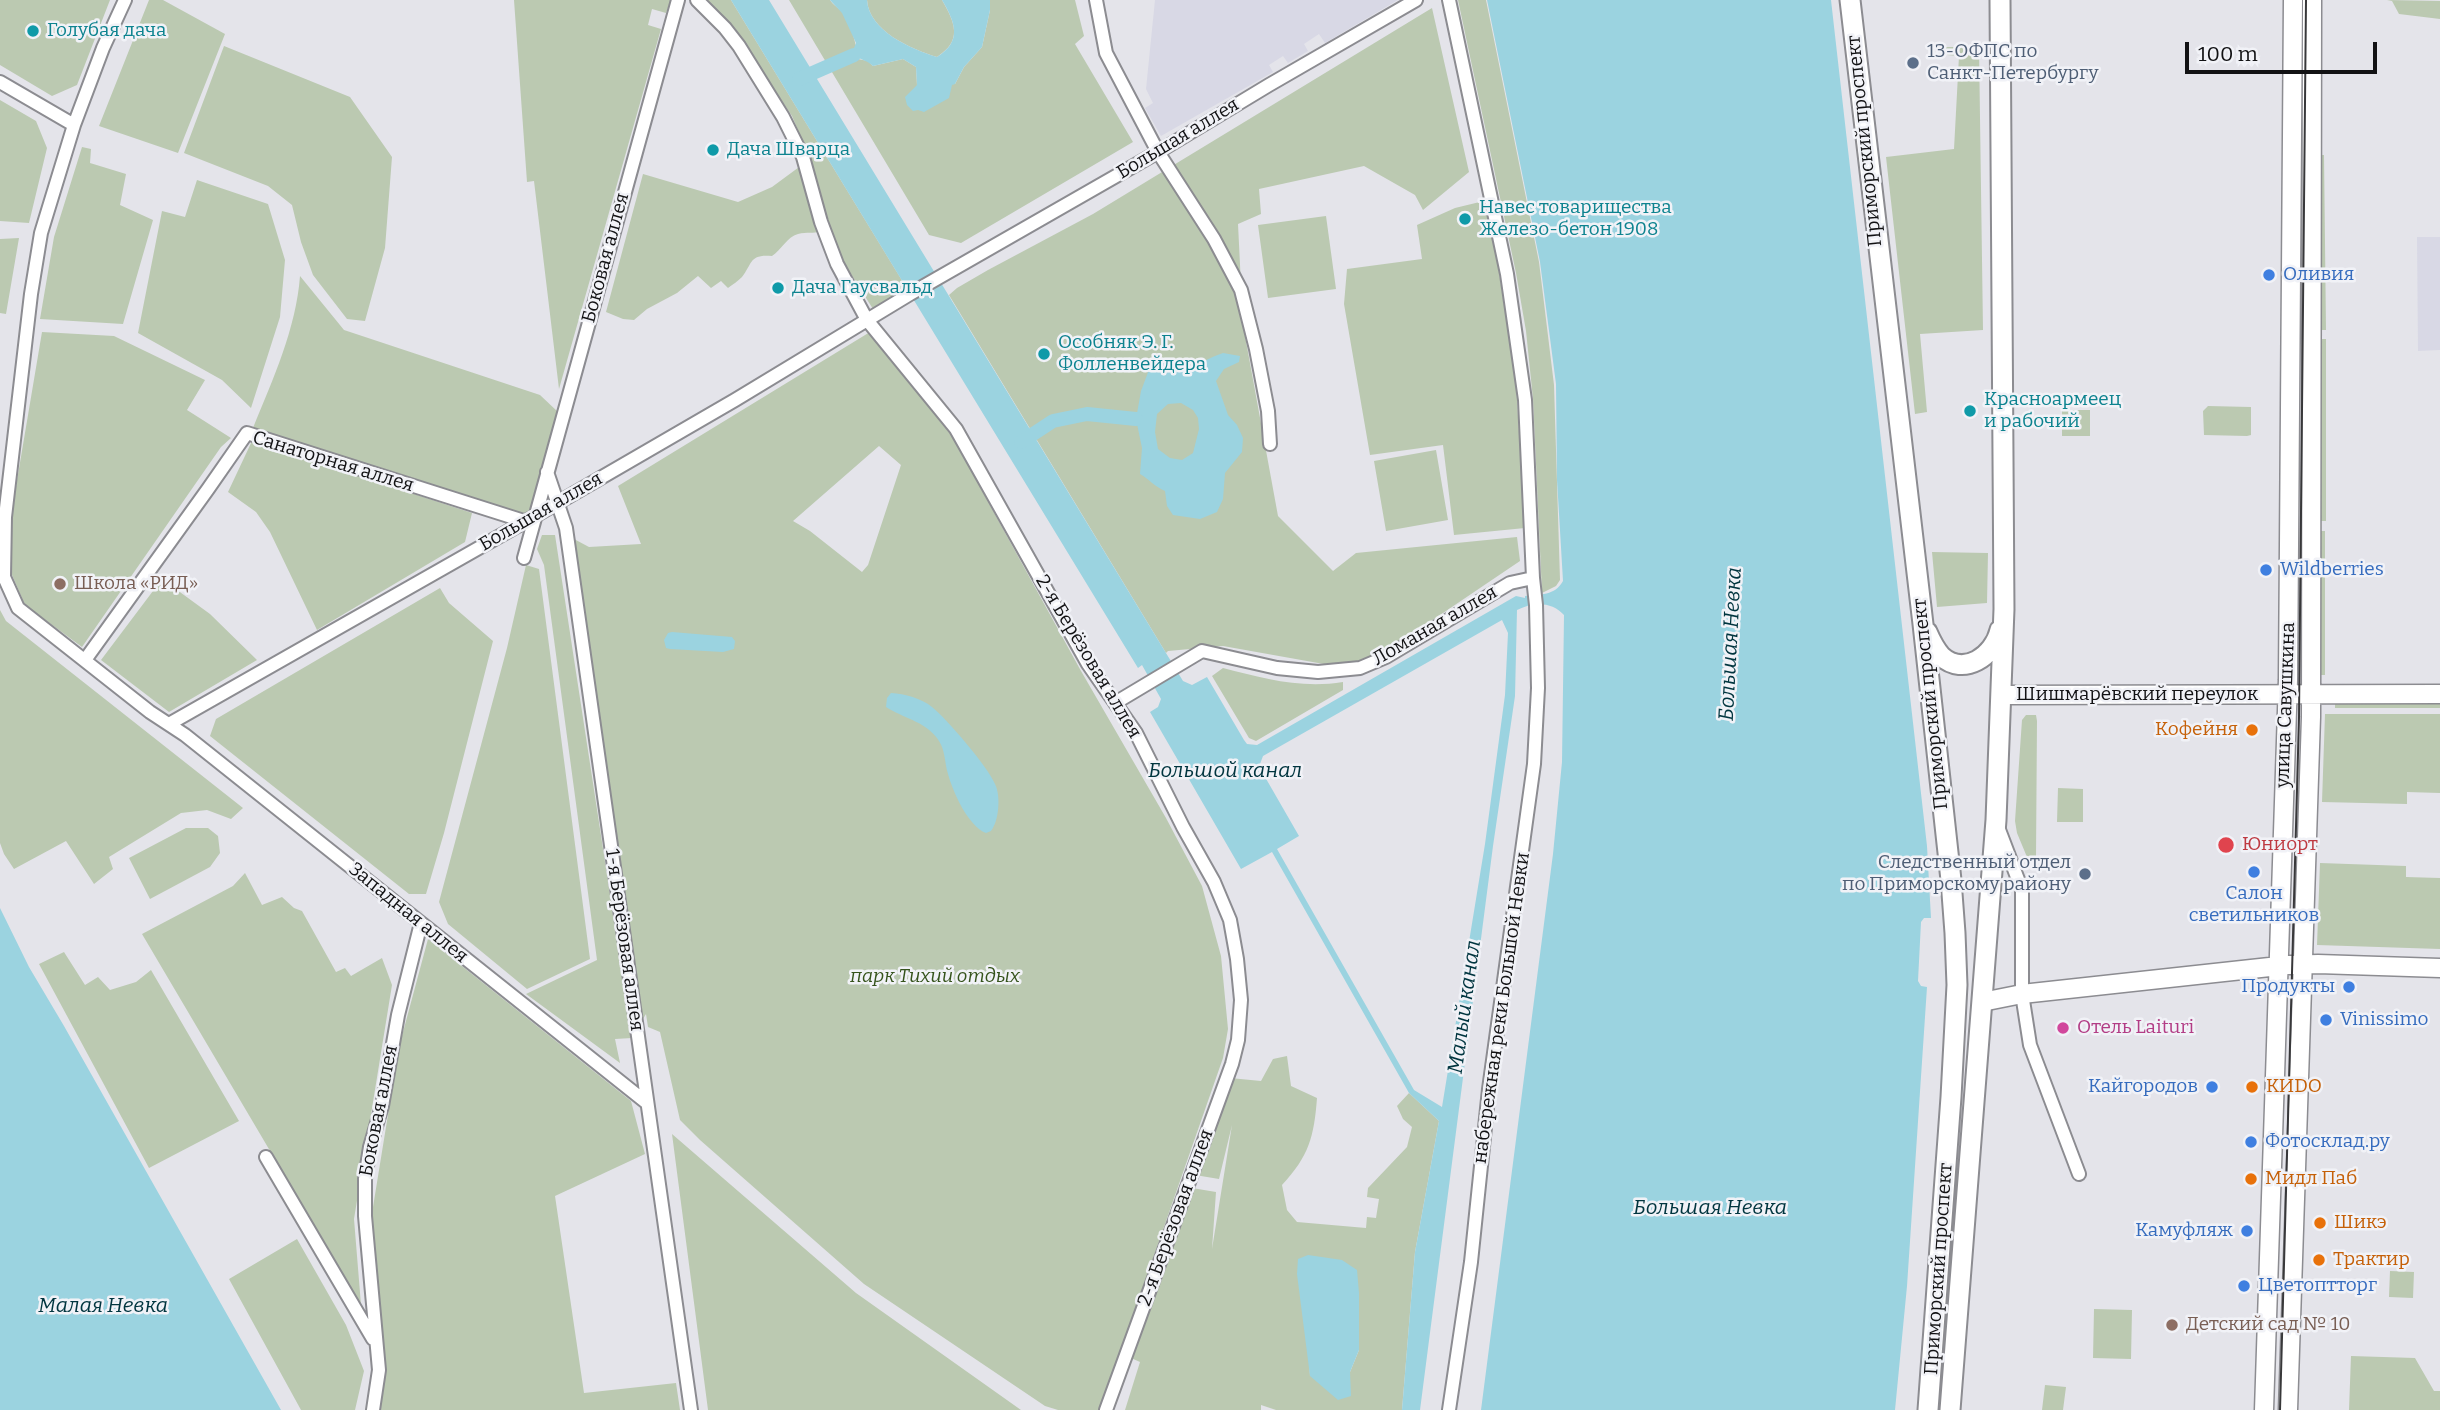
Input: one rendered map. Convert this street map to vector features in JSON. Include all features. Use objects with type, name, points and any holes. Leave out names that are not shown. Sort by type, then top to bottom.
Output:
[{"type":"main road","name":"Приморский проспект","points":[[1850,0],[1951,880],[1957,985],[1928,1410]]},
{"type":"main road","name":"Приморский проспект","points":[[1952,1406],[1996,820],[2002,695],[2004,609],[2000,0]]},
{"type":"main road","name":"улица Савушкина","points":[[2264,1410],[2287,694],[2292,348],[2292,0]]},
{"type":"main road","name":"улица Савушкина","points":[[2288,1410],[2310,694],[2312,0]]},
{"type":"main road","points":[[1923,624],[1942,656],[1953,662],[1976,661],[1983,659],[1991,651],[1998,638],[2004,609]]},
{"type":"main road","name":"Шишмарёвский переулок","points":[[2002,695],[2440,694]]},
{"type":"main road","points":[[1982,1002],[2022,994],[2278,966],[2440,968]]},
{"type":"street","name":"Западная аллея","points":[[125,0],[103,48],[74,125],[41,233],[5,517],[4,577],[18,608],[169,724],[647,1103]]},
{"type":"street","name":"Боковая аллея","points":[[524,558],[530,524],[547,472],[678,0]]},
{"type":"street","name":"2-я Берёзовая аллея","points":[[697,0],[726,27],[783,117],[803,157],[821,222],[837,264],[867,320],[956,429],[1088,664],[1136,733],[1182,827],[1214,882],[1230,920],[1241,1000],[1238,1040],[1232,1064],[1106,1410]]},
{"type":"street","points":[[1096,0],[1106,53],[1158,152],[1213,239],[1241,290],[1268,411],[1270,444]]},
{"type":"street","name":"Большая аллея","points":[[169,724],[530,524],[559,502],[910,294],[1416,0]]},
{"type":"street","name":"набережная реки Большой Невки","points":[[1449,0],[1493,197],[1509,285],[1525,400],[1538,688],[1534,764],[1489,1089],[1471,1262],[1449,1410]]},
{"type":"street","points":[[0,82],[74,125]]},
{"type":"street","name":"Санаторная аллея","points":[[85,660],[247,433],[530,524]]},
{"type":"street","name":"1-я Берёзовая аллея","points":[[547,472],[566,528],[691,1410]]},
{"type":"street","name":"Ломаная аллея","points":[[1115,703],[1202,651],[1277,668],[1318,672],[1360,668],[1386,657],[1510,583],[1533,578]]},
{"type":"street","name":"Приморский проспект","points":[[1996,820],[2022,890],[2022,994],[2030,1045],[2080,1174]]},
{"type":"street","name":"Боковая аллея","points":[[373,1410],[379,1370],[365,1216],[365,1179],[370,1147],[382,1106],[398,1015],[421,923]]},
{"type":"street","points":[[266,1157],[375,1343]]},
{"type":"shaded area","points":[[1155,0],[1398,0],[1325,43],[1319,34],[1304,44],[1308,51],[1288,63],[1283,56],[1269,65],[1273,72],[1161,136],[1145,108],[1153,103],[1146,89]]},
{"type":"shaded area","points":[[2417,237],[2440,237],[2440,350],[2418,351]]},
{"type":"green space","points":[[0,0],[110,0],[77,85],[52,96],[0,65]]},
{"type":"green space","points":[[149,0],[163,0],[225,34],[178,153],[99,126]]},
{"type":"green space","points":[[514,0],[671,0],[666,13],[652,9],[648,25],[661,29],[559,389],[534,181],[527,182]]},
{"type":"green space","points":[[708,0],[731,0],[906,287],[873,309],[844,263],[827,222],[819,232],[794,236],[772,256],[755,258],[742,277],[728,288],[721,281],[711,288],[698,276],[677,293],[647,309],[634,320],[606,312],[643,174],[738,202],[772,187],[810,159],[792,116],[744,44]]},
{"type":"green space","points":[[789,0],[830,0],[849,23],[858,59],[868,61],[873,66],[903,59],[916,67],[917,85],[955,84],[964,67],[982,47],[990,0],[1075,0],[1084,36],[1075,44],[1133,142],[961,243],[929,235]]},
{"type":"green space","points":[[867,0],[942,0],[953,24],[951,44],[937,57],[904,44],[875,21]]},
{"type":"green space","points":[[1458,0],[1486,0],[1539,262],[1554,385],[1560,580],[1556,586],[1542,593],[1533,399],[1526,331]]},
{"type":"green space","points":[[2387,0],[2440,1],[2440,19],[2399,14],[2392,1]]},
{"type":"green space","points":[[1432,8],[1469,172],[1423,210],[1415,195],[1364,166],[1259,189],[1261,214],[1238,224],[1243,325],[1278,516],[1333,571],[1356,553],[1517,537],[1520,561],[1406,638],[1346,668],[1223,646],[1166,653],[949,295],[988,270],[1093,214]]},
{"type":"green space","points":[[224,46],[350,97],[392,157],[385,248],[365,321],[347,319],[313,275],[292,205],[268,186],[184,153]]},
{"type":"green space","points":[[1946,47],[1979,47],[1983,330],[1920,334],[1927,412],[1915,414],[1886,157],[1954,149],[1959,56],[1947,55]]},
{"type":"green space","points":[[0,100],[36,121],[47,148],[29,223],[0,221]]},
{"type":"green space","points":[[82,147],[91,149],[90,163],[126,174],[120,205],[153,220],[123,324],[40,319],[54,237]]},
{"type":"green space","points":[[2316,155],[2324,155],[2326,330],[2316,330]]},
{"type":"green space","points":[[197,180],[268,204],[285,260],[280,317],[251,408],[222,380],[138,333],[162,211],[185,217]]},
{"type":"green space","points":[[1488,200],[1516,384],[1525,528],[1454,535],[1443,445],[1370,455],[1344,304],[1347,269],[1422,259],[1417,225],[1455,208]]},
{"type":"green space","points":[[1326,216],[1336,289],[1268,298],[1258,225]]},
{"type":"green space","points":[[19,238],[6,314],[0,313],[0,239]]},
{"type":"green space","points":[[300,276],[344,330],[540,395],[558,412],[530,511],[522,515],[253,428],[289,334]]},
{"type":"green space","points":[[42,332],[114,336],[205,380],[187,410],[231,438],[221,447],[82,647],[25,605],[12,575],[12,510]]},
{"type":"green space","name":"парк Тихий отдых","points":[[870,332],[952,436],[1202,886],[1221,956],[1228,1029],[1223,1058],[1100,1410],[1058,1410],[1045,1406],[864,1284],[680,1120],[660,1032],[648,1027],[646,1014],[640,1024],[574,539],[589,547],[641,544],[618,486]],"holes":[[[879,446],[901,465],[868,565],[862,572],[793,521]]]},
{"type":"green space","points":[[2316,339],[2326,339],[2326,521],[2316,521]]},
{"type":"green space","points":[[2208,406],[2251,407],[2251,435],[2204,435],[2203,411]]},
{"type":"green space","points":[[2062,410],[2090,410],[2090,436],[2062,436]]},
{"type":"green space","points":[[252,441],[472,513],[465,542],[317,630],[270,532],[256,512],[228,492]]},
{"type":"green space","points":[[1436,450],[1448,520],[1386,531],[1374,461]]},
{"type":"green space","points":[[2316,531],[2325,531],[2325,675],[2315,675]]},
{"type":"green space","points":[[542,535],[555,535],[632,1038],[615,1039],[620,1063],[526,994],[597,960],[544,565],[537,549]]},
{"type":"green space","points":[[1932,552],[1988,553],[1987,603],[1937,607]]},
{"type":"green space","points":[[526,565],[539,569],[590,959],[527,989],[448,924],[439,902],[507,648]]},
{"type":"green space","points":[[162,579],[210,614],[257,660],[169,712],[101,660]]},
{"type":"green space","points":[[440,588],[449,603],[493,641],[426,894],[409,894],[210,736],[216,719]]},
{"type":"green space","points":[[0,610],[6,621],[243,808],[231,819],[207,810],[181,813],[109,857],[113,869],[94,884],[66,841],[14,869],[0,843]]},
{"type":"green space","points":[[1223,668],[1297,683],[1343,682],[1343,690],[1256,741],[1249,738],[1212,676]]},
{"type":"green space","points":[[2335,701],[2440,701],[2440,708],[2335,708]]},
{"type":"green space","points":[[2325,714],[2440,714],[2440,793],[2407,792],[2407,804],[2322,802]]},
{"type":"green space","points":[[2026,715],[2036,715],[2037,721],[2036,856],[2030,859],[2017,833],[2015,821],[2022,720]]},
{"type":"green space","points":[[2058,788],[2083,789],[2083,822],[2057,822]]},
{"type":"green space","points":[[186,828],[208,828],[218,836],[220,853],[210,867],[150,899],[129,858]]},
{"type":"green space","points":[[2320,863],[2406,866],[2406,877],[2440,878],[2440,949],[2317,945]]},
{"type":"green space","points":[[245,873],[262,905],[282,897],[294,908],[302,911],[336,972],[345,968],[351,976],[382,958],[392,985],[354,1219],[361,1305],[142,934],[233,886]]},
{"type":"green space","points":[[428,939],[631,1101],[645,1154],[555,1196],[584,1393],[676,1383],[680,1410],[377,1410],[371,1235],[373,1207],[399,1047]]},
{"type":"green space","points":[[64,952],[85,985],[98,977],[110,990],[136,982],[151,970],[239,1121],[149,1168],[39,964]]},
{"type":"green space","points":[[1287,1056],[1291,1086],[1317,1098],[1312,1135],[1304,1155],[1282,1185],[1287,1210],[1297,1222],[1366,1228],[1367,1217],[1376,1218],[1379,1199],[1367,1197],[1368,1188],[1407,1147],[1412,1127],[1403,1119],[1397,1106],[1409,1093],[1439,1121],[1415,1252],[1402,1410],[1276,1410],[1261,1405],[1261,1410],[1125,1410],[1140,1362],[1131,1358],[1192,1188],[1216,1192],[1212,1249],[1232,1125],[1219,1179],[1195,1175],[1230,1078],[1261,1081],[1273,1059]],"holes":[[[1359,1350],[1350,1372],[1310,1376],[1309,1359]]]},
{"type":"green space","points":[[672,1134],[856,1293],[1021,1410],[708,1410]]},
{"type":"green space","points":[[297,1239],[346,1325],[364,1371],[355,1410],[301,1410],[229,1279]]},
{"type":"green space","points":[[2390,1271],[2414,1272],[2413,1298],[2389,1297]]},
{"type":"green space","points":[[2094,1309],[2132,1310],[2131,1359],[2093,1358]]},
{"type":"green space","points":[[2351,1356],[2415,1358],[2434,1391],[2440,1391],[2440,1410],[2349,1410]]},
{"type":"green space","points":[[2045,1385],[2066,1387],[2063,1410],[2042,1410]]},
{"type":"water","name":"Большая Невка","points":[[731,0],[769,0],[1183,681],[1192,685],[1207,677],[1244,740],[1247,744],[1257,745],[1516,596],[1525,598],[1547,593],[1560,586],[1563,581],[1557,480],[1556,384],[1540,262],[1487,0],[1831,0],[1927,846],[1931,918],[1924,918],[1921,922],[1918,981],[1921,986],[1927,987],[1907,1286],[1895,1410],[1481,1410],[1553,854],[1562,762],[1564,615],[1554,607],[1542,604],[1517,610],[1515,696],[1420,1410],[1402,1410],[1415,1252],[1439,1121],[1409,1093],[1272,852],[1241,869],[1150,712],[1158,707],[1161,699],[1142,665],[1138,668]],"holes":[[[1502,620],[1508,633],[1505,695],[1485,844],[1442,1107],[1414,1090],[1277,849],[1299,836],[1260,764],[1263,756]]]},
{"type":"water","points":[[830,0],[867,0],[875,21],[883,30],[904,44],[937,57],[951,44],[954,31],[942,0],[990,0],[990,10],[982,47],[952,85],[949,98],[924,112],[913,111],[907,105],[905,97],[917,85],[916,67],[903,59],[873,66],[854,55],[852,53],[856,43],[842,13]]},
{"type":"water","points":[[1223,353],[1240,356],[1239,362],[1224,369],[1216,381],[1228,415],[1243,438],[1242,452],[1225,473],[1223,499],[1217,512],[1200,519],[1173,515],[1167,506],[1165,491],[1140,474],[1142,448],[1136,419],[1141,391],[1156,358],[1187,366]],"holes":[[[1181,403],[1193,410],[1198,418],[1199,429],[1193,453],[1182,460],[1170,458],[1158,449],[1155,432],[1157,414],[1168,404]]]},
{"type":"water","points":[[668,633],[732,637],[735,641],[734,649],[723,652],[666,648],[664,640]]},
{"type":"water","points":[[891,693],[913,697],[932,707],[957,732],[984,766],[998,795],[997,815],[991,831],[986,833],[979,829],[962,808],[950,781],[940,742],[932,732],[886,707]]},
{"type":"water","name":"Малая Невка","points":[[0,908],[29,967],[281,1410],[0,1410]]},
{"type":"water","points":[[1308,1255],[1342,1260],[1357,1270],[1359,1350],[1350,1372],[1351,1396],[1338,1400],[1310,1376],[1297,1274],[1298,1259]]},
{"type":"waterway","points":[[799,79],[854,55]]},
{"type":"waterway","points":[[1021,442],[1053,421],[1087,414],[1136,419]]},
{"type":"tram line","points":[[2280,1410],[2299,717],[2306,0]]},
{"type":"place","name":"Голубая дача","points":[[33,31]]},
{"type":"place","name":"13-ОФПС по Санкт-Петербургу","points":[[1913,63]]},
{"type":"place","name":"Дача Шварца","points":[[713,150]]},
{"type":"place","name":"Навес товарищества Железо-бетон 1908","points":[[1465,219]]},
{"type":"place","name":"Оливия","points":[[2269,275]]},
{"type":"place","name":"Дача Гаусвальд","points":[[778,288]]},
{"type":"place","name":"Особняк Э. Г. Фолленвейдера","points":[[1044,354]]},
{"type":"place","name":"Красноармеец и рабочий","points":[[1970,411]]},
{"type":"place","name":"Wildberries","points":[[2266,570]]},
{"type":"place","name":"Школа «РИД»","points":[[60,584]]},
{"type":"place","name":"Кофейня","points":[[2252,730]]},
{"type":"place","name":"Юниорт","points":[[2226,845]]},
{"type":"place","name":"Салон светильников","points":[[2254,872]]},
{"type":"place","name":"Следственный отдел по Приморскому району","points":[[2085,874]]},
{"type":"place","name":"Продукты","points":[[2349,987]]},
{"type":"place","name":"Vinissimo","points":[[2326,1020]]},
{"type":"place","name":"Отель Laituri","points":[[2063,1028]]},
{"type":"place","name":"Кайгородов","points":[[2212,1087]]},
{"type":"place","name":"КИDO","points":[[2252,1087]]},
{"type":"place","name":"Фотосклад.ру","points":[[2251,1142]]},
{"type":"place","name":"Мидл Паб","points":[[2251,1179]]},
{"type":"place","name":"Шикэ","points":[[2320,1223]]},
{"type":"place","name":"Камуфляж","points":[[2247,1231]]},
{"type":"place","name":"Трактир","points":[[2319,1260]]},
{"type":"place","name":"Цветоптторг","points":[[2244,1286]]},
{"type":"place","name":"Детский сад № 10","points":[[2172,1325]]},
{"type":"water label","name":"Большой канал","points":[[1225,771]]},
{"type":"water label","name":"Малый канал","points":[[1465,1007]]}]
